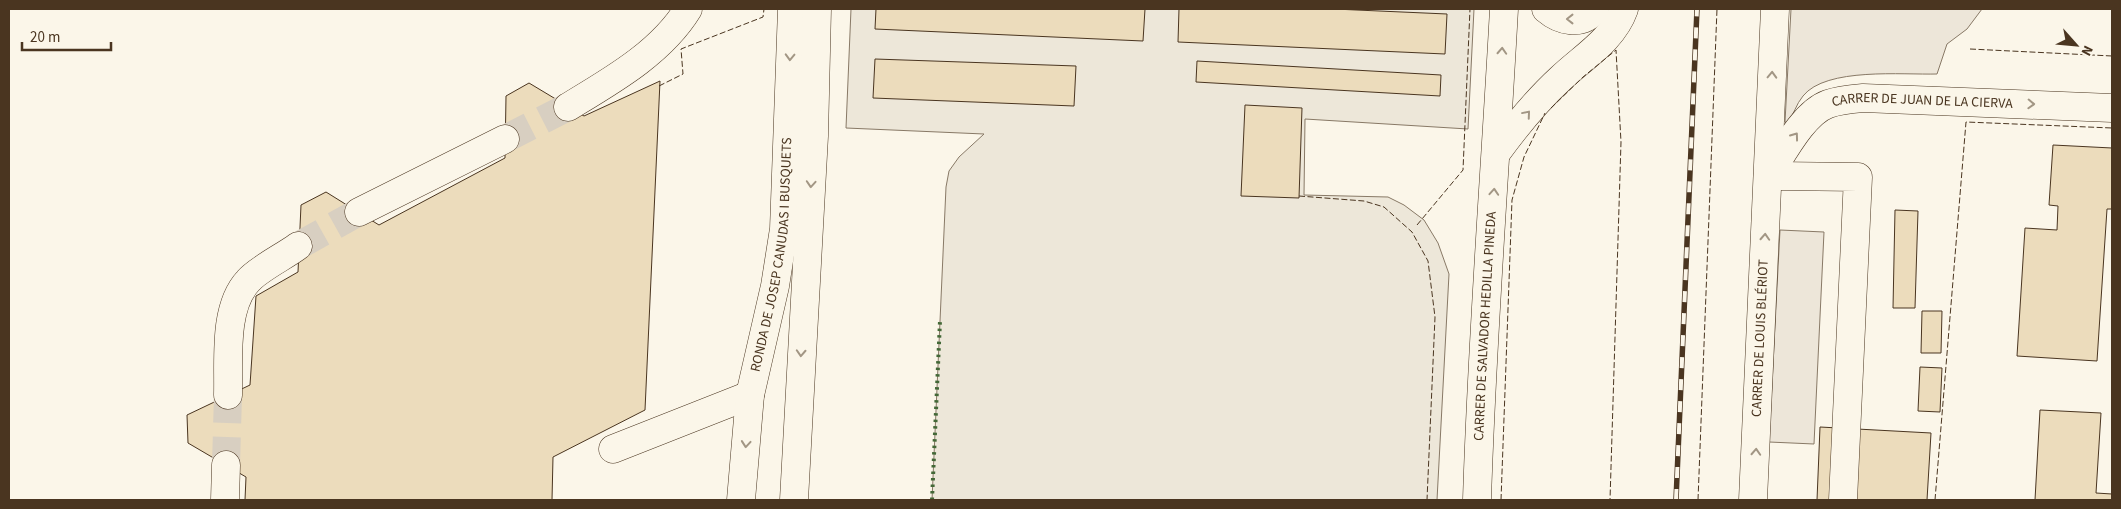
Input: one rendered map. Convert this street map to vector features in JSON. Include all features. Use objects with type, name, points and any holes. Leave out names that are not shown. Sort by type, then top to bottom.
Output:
[{"type":"main road","points":[[568,107],[612,80],[650,52],[688,9]]},
{"type":"main road","name":"RONDA DE JOSEP CANUDAS I BUSQUETS","points":[[741,500],[750,395],[775,286],[784,229],[792,9]]},
{"type":"main road","name":"RONDA DE JOSEP CANUDAS I BUSQUETS","points":[[794,500],[814,136],[817,9]]},
{"type":"main road","name":"CARRER DE SALVADOR HEDILLA PINEDA","points":[[1477,500],[1481,373],[1504,9]]},
{"type":"main road","points":[[1546,9],[1560,19],[1568,21],[1585,18],[1595,9]]},
{"type":"main road","points":[[1496,152],[1534,105],[1560,79],[1604,41],[1622,16],[1624,9]]},
{"type":"main road","name":"CARRER DE LOUIS BLÉRIOT","points":[[1753,500],[1775,9]]},
{"type":"main road","name":"CARRER DE JUAN DE LA CIERVA","points":[[1768,176],[1812,114],[1826,104],[1845,100],[1863,98],[2112,108]]},
{"type":"main road","points":[[359,212],[505,139]]},
{"type":"main road","points":[[1768,176],[1858,177],[1843,500]]},
{"type":"main road","points":[[228,395],[231,315],[237,295],[249,279],[298,246]]},
{"type":"main road","points":[[613,449],[750,395]]},
{"type":"main road","points":[[225,500],[226,465]]},
{"type":"shaded area","points":[[851,9],[1474,9],[1468,129],[1305,119],[1304,195],[1388,197],[1404,205],[1424,220],[1438,243],[1449,274],[1437,500],[932,500],[946,187],[949,171],[959,157],[984,134],[846,128]]},
{"type":"shaded area","points":[[1791,9],[1982,9],[1967,29],[1947,44],[1937,74],[1866,74],[1829,80],[1814,87],[1803,96],[1787,123],[1785,122]]},
{"type":"shaded area","points":[[1780,230],[1824,232],[1814,444],[1769,442]]},
{"type":"building","points":[[876,9],[1145,9],[1143,41],[875,29]]},
{"type":"building","points":[[1179,9],[1334,9],[1447,14],[1445,54],[1178,42]]},
{"type":"building","points":[[875,59],[1076,66],[1074,106],[873,98]]},
{"type":"building","points":[[1197,61],[1441,75],[1440,96],[1196,82]]},
{"type":"building","points":[[660,81],[645,410],[553,457],[552,500],[245,500],[246,477],[188,443],[187,415],[250,385],[256,296],[298,272],[301,205],[326,192],[379,225],[505,158],[506,96],[529,83],[584,116]]},
{"type":"building","points":[[1245,105],[1302,108],[1299,198],[1241,196]]},
{"type":"building","points":[[2053,145],[2112,148],[2112,209],[2107,209],[2097,361],[2017,356],[2025,228],[2057,230],[2058,206],[2049,205]]},
{"type":"building","points":[[1895,210],[1918,211],[1915,308],[1893,308]]},
{"type":"building","points":[[1922,311],[1942,311],[1941,353],[1921,353]]},
{"type":"building","points":[[1920,367],[1942,368],[1940,412],[1918,411]]},
{"type":"building","points":[[2040,410],[2101,413],[2096,493],[2112,494],[2112,500],[2035,500]]},
{"type":"building","points":[[1820,427],[1931,433],[1927,500],[1817,500]]},
{"type":"tunnel","points":[[505,139],[568,107]]},
{"type":"tunnel","points":[[298,246],[359,212]]},
{"type":"tunnel","points":[[226,465],[228,395]]},
{"type":"railway","points":[[1676,500],[1697,9]]},
{"type":"hedge","points":[[932,500],[940,321]]},
{"type":"fence","points":[[659,86],[683,74],[681,49],[763,17],[764,9]]},
{"type":"fence","points":[[1417,225],[1463,170],[1470,9]]},
{"type":"fence","points":[[1698,500],[1717,9]]},
{"type":"fence","points":[[1970,49],[2112,56]]},
{"type":"fence","points":[[1551,108],[1583,77],[1616,50],[1621,142],[1610,500]]},
{"type":"fence","points":[[1501,500],[1512,200],[1524,157],[1545,113]]},
{"type":"fence","points":[[1935,500],[1966,122],[2112,128]]},
{"type":"fence","points":[[1299,196],[1364,201],[1384,207],[1412,232],[1428,261],[1435,317],[1427,500]]}]
